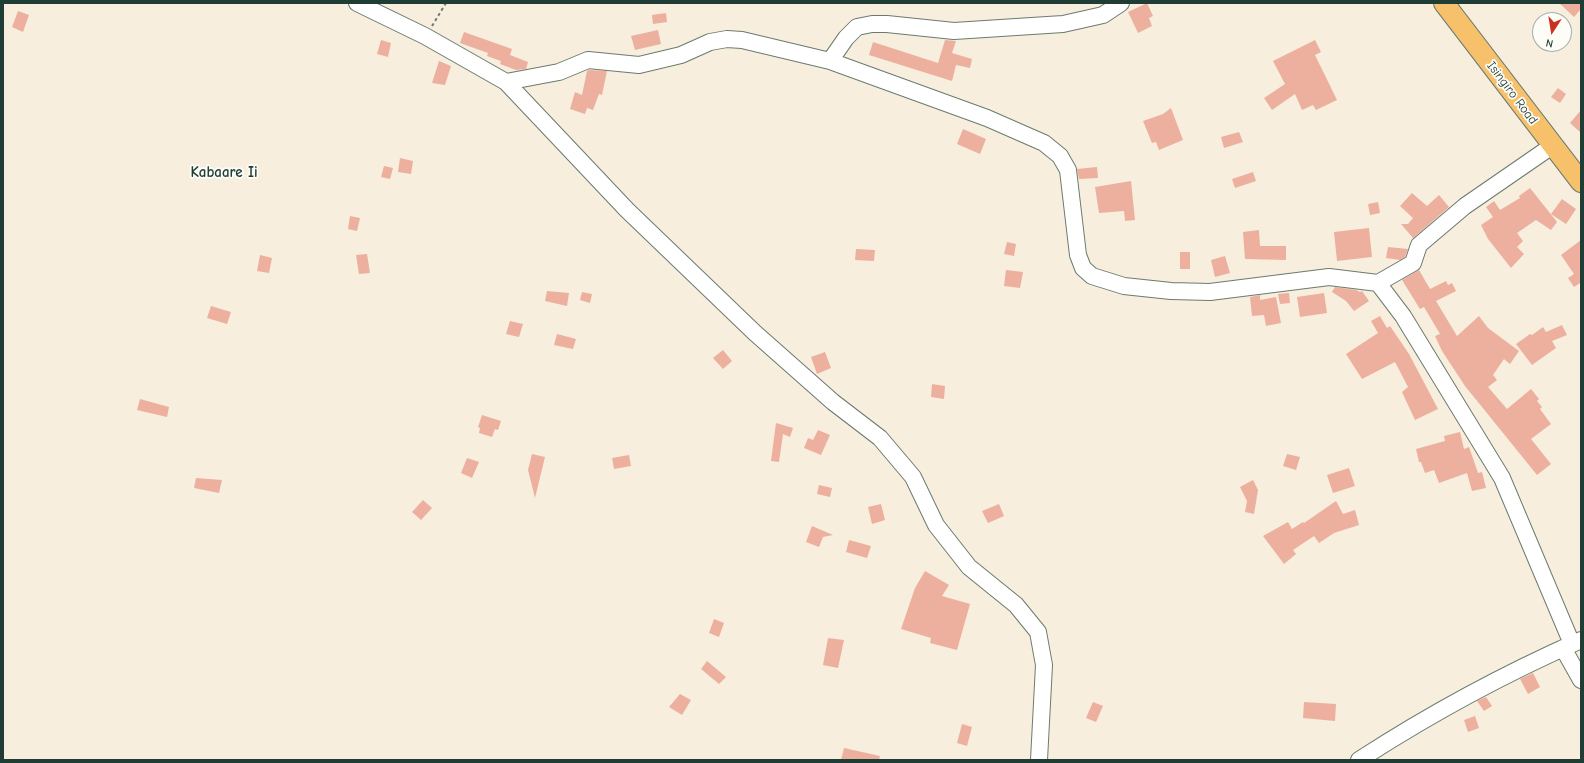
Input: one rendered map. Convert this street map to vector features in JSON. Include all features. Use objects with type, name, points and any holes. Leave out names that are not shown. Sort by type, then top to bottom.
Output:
[{"type":"main road","name":"Isingiro Road","points":[[1444,3],[1581,182]]},
{"type":"street","points":[[357,3],[425,36],[506,82],[627,210],[744,322],[832,402],[880,438],[913,477],[936,525],[970,567],[1016,605],[1038,632],[1044,664],[1039,760]]},
{"type":"street","points":[[830,61],[846,38],[857,28],[872,24],[887,24],[954,31],[1063,24],[1103,15],[1121,3]]},
{"type":"street","points":[[506,82],[559,72],[588,60],[639,65],[680,55],[710,42],[727,39],[742,40],[830,61],[987,118],[1044,143],[1060,156],[1068,170],[1078,255],[1083,268],[1092,276],[1124,286],[1171,291],[1210,292],[1329,276],[1378,283],[1413,263],[1419,246],[1465,206],[1552,146]]},
{"type":"street","points":[[1378,283],[1403,316],[1502,478],[1572,644],[1581,680]]},
{"type":"street","points":[[1359,760],[1466,695],[1572,644]]},
{"type":"path","points":[[425,36],[446,3]]},
{"type":"building","points":[[1147,3],[1153,16],[1149,18],[1152,26],[1138,33],[1128,12]]},
{"type":"building","points":[[1559,3],[1581,3],[1581,9],[1574,17],[1572,12],[1569,12]]},
{"type":"building","points":[[18,11],[29,15],[23,32],[12,27]]},
{"type":"building","points":[[666,13],[667,22],[653,24],[652,15]]},
{"type":"building","points":[[658,30],[661,44],[635,50],[631,36]]},
{"type":"building","points":[[464,32],[512,49],[510,55],[528,62],[526,69],[516,70],[500,64],[501,61],[487,56],[488,53],[460,43]]},
{"type":"building","points":[[381,40],[391,43],[388,57],[377,54]]},
{"type":"building","points":[[945,40],[956,41],[952,53],[972,59],[970,68],[956,65],[952,81],[869,55],[873,42],[938,63]]},
{"type":"building","points":[[1315,40],[1321,52],[1315,55],[1337,100],[1316,110],[1313,105],[1302,110],[1295,94],[1272,110],[1264,98],[1285,84],[1273,61]]},
{"type":"building","points":[[439,61],[451,66],[445,85],[432,83]]},
{"type":"building","points":[[587,71],[607,71],[602,95],[599,94],[593,110],[587,108],[585,114],[570,109],[575,92],[582,95]]},
{"type":"building","points":[[1558,88],[1566,94],[1560,103],[1551,97]]},
{"type":"building","points":[[1171,108],[1183,140],[1159,150],[1156,142],[1152,143],[1143,121],[1163,114]]},
{"type":"building","points":[[1581,110],[1581,133],[1570,123]]},
{"type":"building","points":[[963,129],[986,139],[980,154],[957,144]]},
{"type":"building","points":[[1239,132],[1243,142],[1224,148],[1221,137]]},
{"type":"building","points":[[400,158],[413,161],[411,174],[398,172]]},
{"type":"building","points":[[384,166],[393,168],[390,179],[381,177]]},
{"type":"building","points":[[1097,167],[1098,178],[1079,179],[1077,169]]},
{"type":"building","points":[[1253,172],[1256,181],[1235,188],[1232,179]]},
{"type":"building","points":[[1131,181],[1135,220],[1125,221],[1124,211],[1099,213],[1095,187]]},
{"type":"building","points":[[1530,188],[1557,222],[1551,230],[1536,220],[1517,233],[1523,241],[1517,247],[1524,254],[1511,268],[1488,239],[1481,225],[1493,217],[1486,207],[1494,201],[1500,210],[1520,198],[1519,196]]},
{"type":"building","points":[[1412,193],[1427,206],[1439,195],[1449,207],[1413,238],[1401,224],[1408,224],[1413,218],[1400,206]]},
{"type":"building","points":[[1562,199],[1576,209],[1566,224],[1551,214]]},
{"type":"building","points":[[1378,202],[1380,213],[1370,215],[1368,204]]},
{"type":"building","points":[[350,216],[360,218],[357,231],[348,229]]},
{"type":"building","points":[[1369,228],[1372,257],[1337,261],[1334,232]]},
{"type":"building","points":[[1259,230],[1260,246],[1286,246],[1286,260],[1245,259],[1243,232]]},
{"type":"building","points":[[1581,240],[1581,284],[1580,283],[1574,287],[1568,278],[1574,274],[1561,255]]},
{"type":"building","points":[[1007,242],[1016,244],[1014,256],[1004,254]]},
{"type":"building","points":[[1388,247],[1408,249],[1405,257],[1400,260],[1386,258]]},
{"type":"building","points":[[856,249],[875,250],[874,261],[855,260]]},
{"type":"building","points":[[1180,252],[1190,252],[1190,269],[1180,269]]},
{"type":"building","points":[[367,254],[370,273],[359,274],[356,255]]},
{"type":"building","points":[[260,255],[272,258],[269,273],[257,271]]},
{"type":"building","points":[[1225,256],[1230,273],[1215,277],[1211,260]]},
{"type":"building","points":[[1006,270],[1023,272],[1020,288],[1004,286]]},
{"type":"building","points":[[1419,270],[1430,289],[1446,281],[1448,285],[1452,283],[1456,291],[1436,301],[1457,336],[1479,316],[1488,328],[1519,351],[1510,364],[1504,359],[1493,375],[1497,380],[1488,387],[1507,409],[1531,389],[1539,399],[1537,401],[1542,407],[1540,409],[1551,424],[1531,439],[1551,464],[1537,475],[1465,386],[1442,351],[1435,336],[1440,334],[1424,307],[1420,309],[1402,280]]},
{"type":"building","points":[[1335,287],[1360,292],[1362,291],[1369,301],[1354,311],[1346,301],[1332,292]]},
{"type":"building","points":[[547,291],[569,293],[567,306],[545,301]]},
{"type":"building","points":[[582,292],[592,294],[590,303],[580,300]]},
{"type":"building","points":[[1289,293],[1290,303],[1280,304],[1278,294]]},
{"type":"building","points":[[1324,293],[1327,313],[1300,317],[1297,297]]},
{"type":"building","points":[[1260,295],[1260,300],[1276,297],[1281,323],[1266,326],[1264,315],[1252,316],[1250,297]]},
{"type":"building","points":[[211,306],[231,312],[227,324],[207,318]]},
{"type":"building","points":[[1380,316],[1387,328],[1390,326],[1409,354],[1438,409],[1415,420],[1402,392],[1408,387],[1395,362],[1362,379],[1346,354],[1378,333],[1371,321]]},
{"type":"building","points":[[510,321],[523,324],[519,337],[506,334]]},
{"type":"building","points":[[1562,325],[1567,335],[1552,341],[1556,348],[1532,365],[1516,344],[1543,327],[1546,332]]},
{"type":"building","points":[[557,334],[576,339],[573,349],[554,345]]},
{"type":"building","points":[[723,350],[732,361],[723,369],[713,358]]},
{"type":"building","points":[[825,352],[831,368],[817,374],[811,357]]},
{"type":"building","points":[[932,384],[945,386],[944,399],[931,397]]},
{"type":"building","points":[[140,399],[169,407],[167,417],[137,410]]},
{"type":"building","points":[[482,415],[501,421],[498,430],[495,429],[492,437],[479,433],[480,428],[478,427]]},
{"type":"building","points":[[776,423],[793,428],[790,437],[783,434],[779,462],[771,461]]},
{"type":"building","points":[[818,430],[830,435],[821,455],[804,448],[808,438],[813,440]]},
{"type":"building","points":[[1460,432],[1464,449],[1469,447],[1478,473],[1482,472],[1486,488],[1472,491],[1467,473],[1439,483],[1434,470],[1425,473],[1421,462],[1419,462],[1416,449],[1445,441],[1444,436]]},
{"type":"building","points":[[532,454],[545,457],[535,498],[528,470]]},
{"type":"building","points":[[1287,454],[1300,457],[1296,470],[1283,466]]},
{"type":"building","points":[[629,455],[631,466],[614,469],[612,458]]},
{"type":"building","points":[[467,458],[479,462],[472,478],[461,473]]},
{"type":"building","points":[[1349,468],[1355,486],[1333,493],[1327,475]]},
{"type":"building","points":[[196,478],[222,480],[219,493],[194,488]]},
{"type":"building","points":[[1253,480],[1258,490],[1254,514],[1245,512],[1247,501],[1240,487]]},
{"type":"building","points":[[819,485],[832,488],[830,497],[817,494]]},
{"type":"building","points":[[423,500],[432,508],[421,520],[412,512]]},
{"type":"building","points":[[1336,501],[1343,514],[1355,510],[1359,525],[1334,533],[1319,543],[1314,536],[1293,550],[1296,554],[1284,564],[1263,536],[1288,522],[1292,529],[1303,522],[1304,523]]},
{"type":"building","points":[[881,504],[885,520],[872,524],[868,507]]},
{"type":"building","points":[[999,504],[1004,516],[988,523],[982,511]]},
{"type":"building","points":[[812,526],[833,535],[823,537],[819,547],[806,542]]},
{"type":"building","points":[[849,540],[871,546],[867,558],[846,552]]},
{"type":"building","points":[[925,571],[949,585],[942,596],[970,604],[957,650],[930,643],[931,638],[901,629],[915,588]]},
{"type":"building","points":[[714,619],[724,623],[719,637],[709,633]]},
{"type":"building","points":[[828,638],[844,640],[838,668],[823,665]]},
{"type":"building","points":[[707,661],[726,677],[719,684],[701,669]]},
{"type":"building","points":[[1533,673],[1540,687],[1528,694],[1520,679]]},
{"type":"building","points":[[680,694],[691,700],[682,715],[669,707]]},
{"type":"building","points":[[1486,697],[1492,706],[1484,711],[1477,701]]},
{"type":"building","points":[[1093,702],[1103,706],[1096,722],[1086,718]]},
{"type":"building","points":[[1304,702],[1336,704],[1335,721],[1303,718]]},
{"type":"building","points":[[1475,716],[1479,728],[1468,732],[1464,720]]},
{"type":"building","points":[[962,724],[972,727],[967,746],[957,743]]},
{"type":"building","points":[[844,748],[880,756],[879,760],[841,760]]},
{"type":"district","name":"Kabaare Ii","points":[[224,173]]}]
